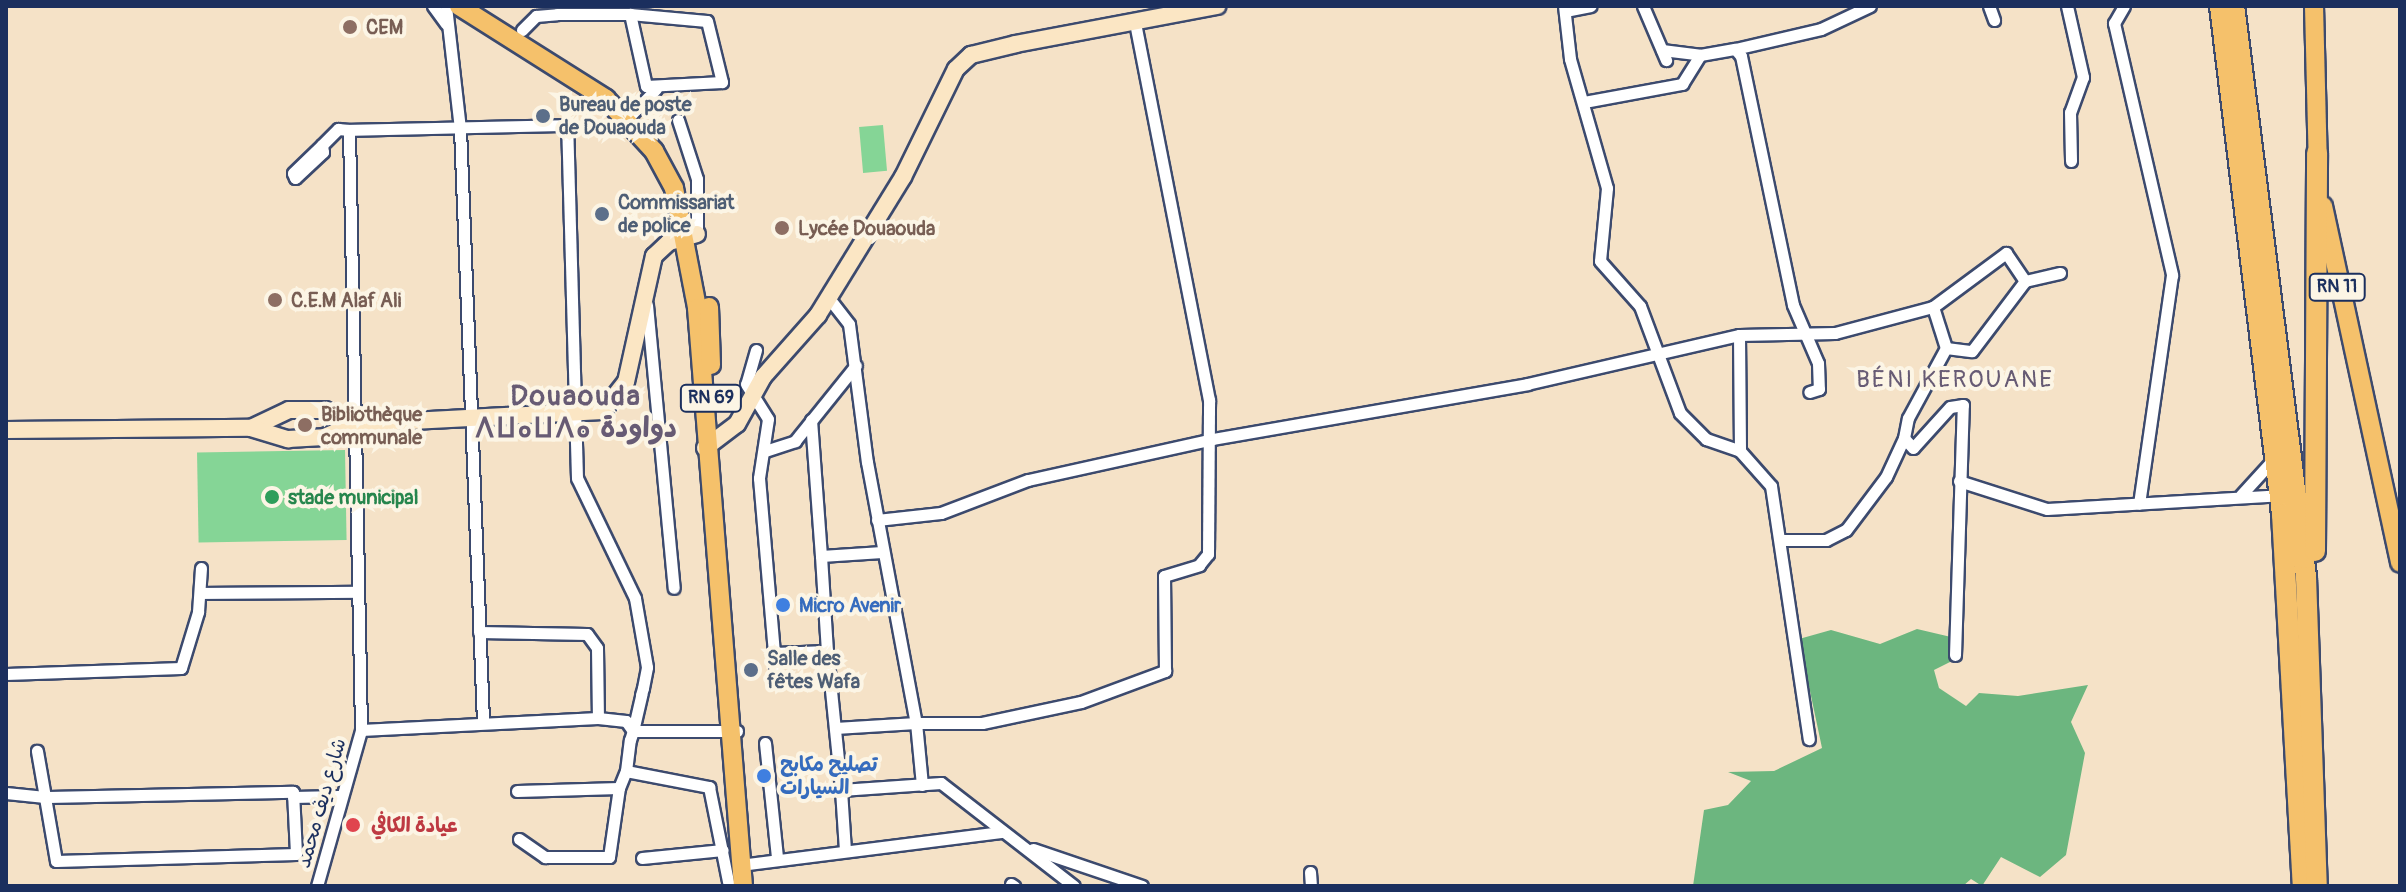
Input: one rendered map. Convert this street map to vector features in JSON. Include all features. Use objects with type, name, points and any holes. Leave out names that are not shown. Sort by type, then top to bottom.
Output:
[{"type":"highway","points":[[2220,6],[2280,495],[2297,688],[2303,886]]},
{"type":"highway","points":[[2234,6],[2297,494],[2316,703]]},
{"type":"highway","points":[[2317,153],[2317,886]]},
{"type":"main road","name":"RN 11","points":[[2314,6],[2317,153],[2334,278],[2400,563]]},
{"type":"main road","name":"RN 69","points":[[461,7],[522,30],[630,114],[667,173],[691,235],[744,864],[743,886]]},
{"type":"main road","name":"RN 69","points":[[461,7],[559,64],[630,114]]},
{"type":"main road","name":"RN 69","points":[[744,864],[752,886]]},
{"type":"street","points":[[433,6],[450,36]]},
{"type":"street","points":[[709,448],[828,297],[903,177],[956,69],[1001,48],[1217,6]]},
{"type":"street","points":[[1591,6],[1564,8],[1607,188],[1600,261],[1640,306],[1662,354],[1680,413],[1706,439],[1740,451],[1771,486],[1809,739]]},
{"type":"street","points":[[1643,6],[1664,55],[1700,55],[1821,29],[1870,6]]},
{"type":"street","points":[[1989,6],[1994,20]]},
{"type":"street","points":[[2067,6],[2083,77],[2070,112],[2071,161]]},
{"type":"street","points":[[2124,6],[2114,23],[2172,275],[2139,504]]},
{"type":"street","points":[[450,36],[461,7]]},
{"type":"street","points":[[461,7],[455,13],[450,36],[460,128],[469,424],[483,720]]},
{"type":"street","points":[[522,30],[536,16],[630,14],[707,21],[715,29],[720,84],[656,89],[643,83],[630,14]]},
{"type":"street","points":[[835,728],[982,723],[1081,702],[1165,671],[1164,576],[1199,565],[1208,554],[1213,439],[1135,22]]},
{"type":"street","points":[[1735,49],[1756,111],[1758,153],[1793,305],[1808,334],[1819,389],[1809,392]]},
{"type":"street","points":[[1584,102],[1682,84],[1700,55]]},
{"type":"street","points":[[630,114],[656,89]]},
{"type":"street","points":[[6,430],[251,428],[288,439],[324,437],[354,424],[469,424],[611,408],[623,394],[654,256],[691,235],[697,179],[678,120]]},
{"type":"street","points":[[322,145],[338,129],[567,125],[577,478],[635,598],[647,667],[626,771],[619,788],[609,857],[600,861],[545,857],[519,839]]},
{"type":"street","points":[[349,130],[361,730],[483,720],[598,718],[618,719],[633,731],[732,730]]},
{"type":"street","points":[[877,520],[941,513],[1028,480],[1213,439],[1662,354],[1739,335],[1808,334],[1933,307],[2006,253],[2025,281]]},
{"type":"street","points":[[1946,348],[1972,351],[1986,340],[2025,281],[2060,273]]},
{"type":"street","points":[[646,294],[674,588]]},
{"type":"street","points":[[828,297],[849,324],[882,552],[916,723],[922,785]]},
{"type":"street","points":[[1780,540],[1826,540],[1846,530],[1886,477],[1904,438],[1914,400],[1946,348],[1933,307]]},
{"type":"street","points":[[1739,335],[1740,451]]},
{"type":"street","points":[[756,350],[746,384],[766,409],[765,451],[759,478],[776,675]]},
{"type":"street","points":[[765,451],[795,441],[856,365]]},
{"type":"street","points":[[1904,438],[1920,446],[1950,407],[1963,405],[1955,655]]},
{"type":"street","points":[[251,428],[289,410],[325,410],[354,424]]},
{"type":"street","points":[[811,420],[845,851]]},
{"type":"street","points":[[2237,497],[2265,477],[2275,444]]},
{"type":"street","points":[[1959,481],[2047,509],[2280,495]]},
{"type":"street","points":[[821,556],[882,552]]},
{"type":"street","points":[[6,674],[181,668],[201,593],[201,568]]},
{"type":"street","points":[[201,593],[358,592]]},
{"type":"street","points":[[479,632],[587,634],[597,648],[598,718]]},
{"type":"street","points":[[774,653],[827,651]]},
{"type":"street","points":[[618,719],[641,695]]},
{"type":"street","name":"شارع ديف محمد","points":[[317,886],[338,796],[361,730]]},
{"type":"street","points":[[765,743],[777,858]]},
{"type":"street","points":[[37,751],[56,861],[296,854],[293,797]]},
{"type":"street","points":[[626,771],[709,787],[729,886]]},
{"type":"street","points":[[841,790],[941,783],[1074,886]]},
{"type":"street","points":[[517,791],[619,788]]},
{"type":"street","points":[[6,793],[45,797],[338,796]]},
{"type":"street","points":[[744,864],[777,858],[1007,836],[1142,886]]},
{"type":"street","points":[[642,858],[723,850]]},
{"type":"street","points":[[1310,872],[1311,886]]},
{"type":"green space","points":[[883,125],[887,171],[863,173],[859,127]]},
{"type":"green space","name":"stade municipal","points":[[345,450],[347,540],[199,543],[197,453]]},
{"type":"green space","points":[[1917,629],[1951,637],[1952,661],[1934,670],[1939,688],[1966,706],[1979,693],[2018,696],[2088,685],[2071,722],[2085,753],[2066,855],[2040,877],[2001,857],[1982,886],[1971,879],[1963,886],[1693,886],[1704,810],[1728,805],[1751,781],[1728,772],[1774,771],[1822,748],[1799,639],[1831,630],[1880,644]]},
{"type":"place","name":"CEM","points":[[350,27]]},
{"type":"place","name":"Bureau de poste de Douaouda","points":[[543,116]]},
{"type":"place","name":"Commissariat de police","points":[[602,214]]},
{"type":"place","name":"Lycée Douaouda","points":[[782,228]]},
{"type":"place","name":"C.E.M Alaf Ali","points":[[275,300]]},
{"type":"place","name":"Bibliothèque communale","points":[[305,425]]},
{"type":"place","name":"stade municipal","points":[[272,497]]},
{"type":"place","name":"Micro Avenir","points":[[783,605]]},
{"type":"place","name":"Salle des fêtes Wafa","points":[[751,670]]},
{"type":"place","name":"تصليح مكابح السيارات","points":[[764,776]]},
{"type":"place","name":"عيادة الكافي","points":[[353,825]]},
{"type":"district","name":"BÉNI KEROUANE","points":[[1955,380]]},
{"type":"district","name":"Douaouda ⴷⵡⴰⵡⴷⴰ دواودة","points":[[576,413]]}]
